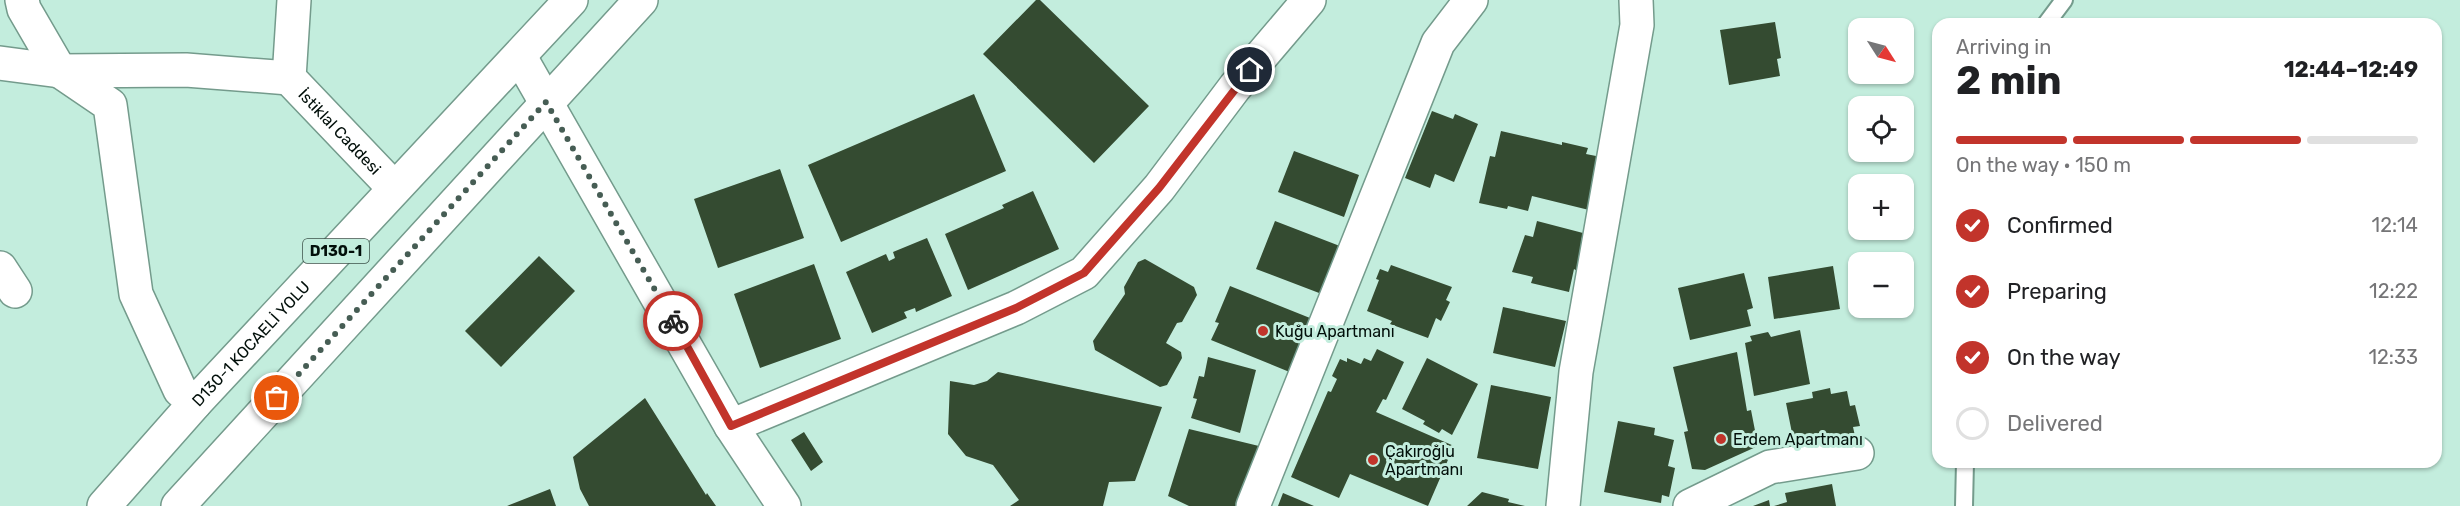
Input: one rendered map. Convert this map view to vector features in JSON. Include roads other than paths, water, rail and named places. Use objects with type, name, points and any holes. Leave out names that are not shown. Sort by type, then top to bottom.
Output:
[{"type":"main road","points":[[22,0],[24,9],[60,70],[110,105],[136,294],[180,390],[195,403]]},
{"type":"main road","name":"İstiklal Caddesi","points":[[294,0],[289,78],[394,188]]},
{"type":"main road","name":"D130-1 KOCAELİ YOLU","points":[[104,506],[195,403],[571,0]]},
{"type":"main road","name":"D130-1","points":[[178,506],[641,0]]},
{"type":"main road","points":[[731,426],[1016,308],[1084,273],[1159,188],[1235,87],[1309,0]]},
{"type":"main road","points":[[1253,506],[1438,43],[1471,0]]},
{"type":"main road","points":[[1563,506],[1576,372],[1637,25],[1636,0]]},
{"type":"main road","points":[[520,57],[731,426],[784,506]]},
{"type":"main road","points":[[0,63],[60,70],[186,70],[289,78]]},
{"type":"main road","points":[[1690,506],[1770,466],[1857,453]]},
{"type":"lane","points":[[2050,18],[2064,0]]},
{"type":"lane","points":[[1964,506],[1965,468]]},
{"type":"place","name":"Kuğu Apartmanı","points":[[1263,331]]},
{"type":"place","name":"Erdem Apartmanı","points":[[1721,439]]},
{"type":"place","name":"Çakıroğlu Apartmanı","points":[[1373,460]]}]
